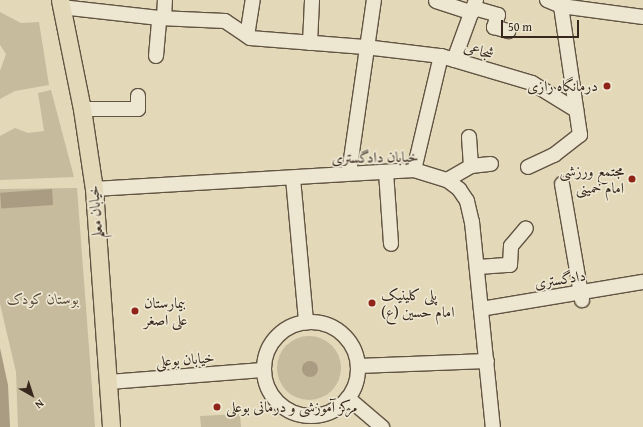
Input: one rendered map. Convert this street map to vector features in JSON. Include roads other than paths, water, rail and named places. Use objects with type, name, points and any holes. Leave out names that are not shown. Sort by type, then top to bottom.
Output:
[{"type":"main road","name":"خیابان معلم","points":[[61,3],[82,109],[94,189],[109,382],[111,427]]},
{"type":"street","points":[[156,56],[165,0]]},
{"type":"street","points":[[61,3],[161,18],[225,21],[248,37],[253,0]]},
{"type":"street","points":[[310,43],[312,0]]},
{"type":"street","points":[[349,173],[365,47],[374,0]]},
{"type":"street","points":[[547,0],[562,3],[595,5],[643,17]]},
{"type":"street","points":[[436,2],[474,7],[498,15],[494,27],[508,31]]},
{"type":"street","points":[[528,167],[554,155],[580,135],[562,3]]},
{"type":"street","points":[[414,170],[447,58],[474,7]]},
{"type":"street","name":"شجاعی","points":[[248,37],[365,47],[447,58],[532,83],[576,110]]},
{"type":"street","points":[[82,109],[138,109],[138,96]]},
{"type":"street","points":[[469,137],[471,166]]},
{"type":"street","points":[[447,180],[471,166],[490,164]]},
{"type":"street","name":"خیابان دادگستری","points":[[94,189],[414,170],[447,180],[459,189],[467,201],[472,222],[478,267],[493,427]]},
{"type":"street","points":[[386,172],[391,244]]},
{"type":"street","points":[[293,178],[306,322]]},
{"type":"street","points":[[562,184],[582,296]]},
{"type":"street","points":[[478,267],[510,265],[511,246],[526,228]]},
{"type":"street","name":"دادگستری","points":[[582,296],[643,282]]},
{"type":"street","points":[[482,313],[582,296],[643,289]]},
{"type":"street","points":[[306,322],[322,322],[336,328],[347,338],[355,351],[358,366],[356,383],[348,398],[320,421],[288,410],[275,400],[269,391],[263,370],[265,356],[276,338],[292,325],[306,322]]},
{"type":"street","points":[[358,366],[487,361]]},
{"type":"street","name":"خیابان بوعلی","points":[[109,382],[263,370]]},
{"type":"street","points":[[348,398],[382,427]]},
{"type":"place","name":"درمانگاه رازی","points":[[607,86]]},
{"type":"place","name":"مجتمع ورزشی امام خمینی","points":[[632,179]]},
{"type":"place","name":"پلی کلینیک امام حسین (ع)","points":[[372,303]]},
{"type":"place","name":"بیمارستان علی اصغر","points":[[135,311]]},
{"type":"place","name":"مرکز آموزشی و درمانی بوعلی","points":[[217,407]]},
{"type":"park label","name":"بوستان کودک","points":[[43,299]]}]
